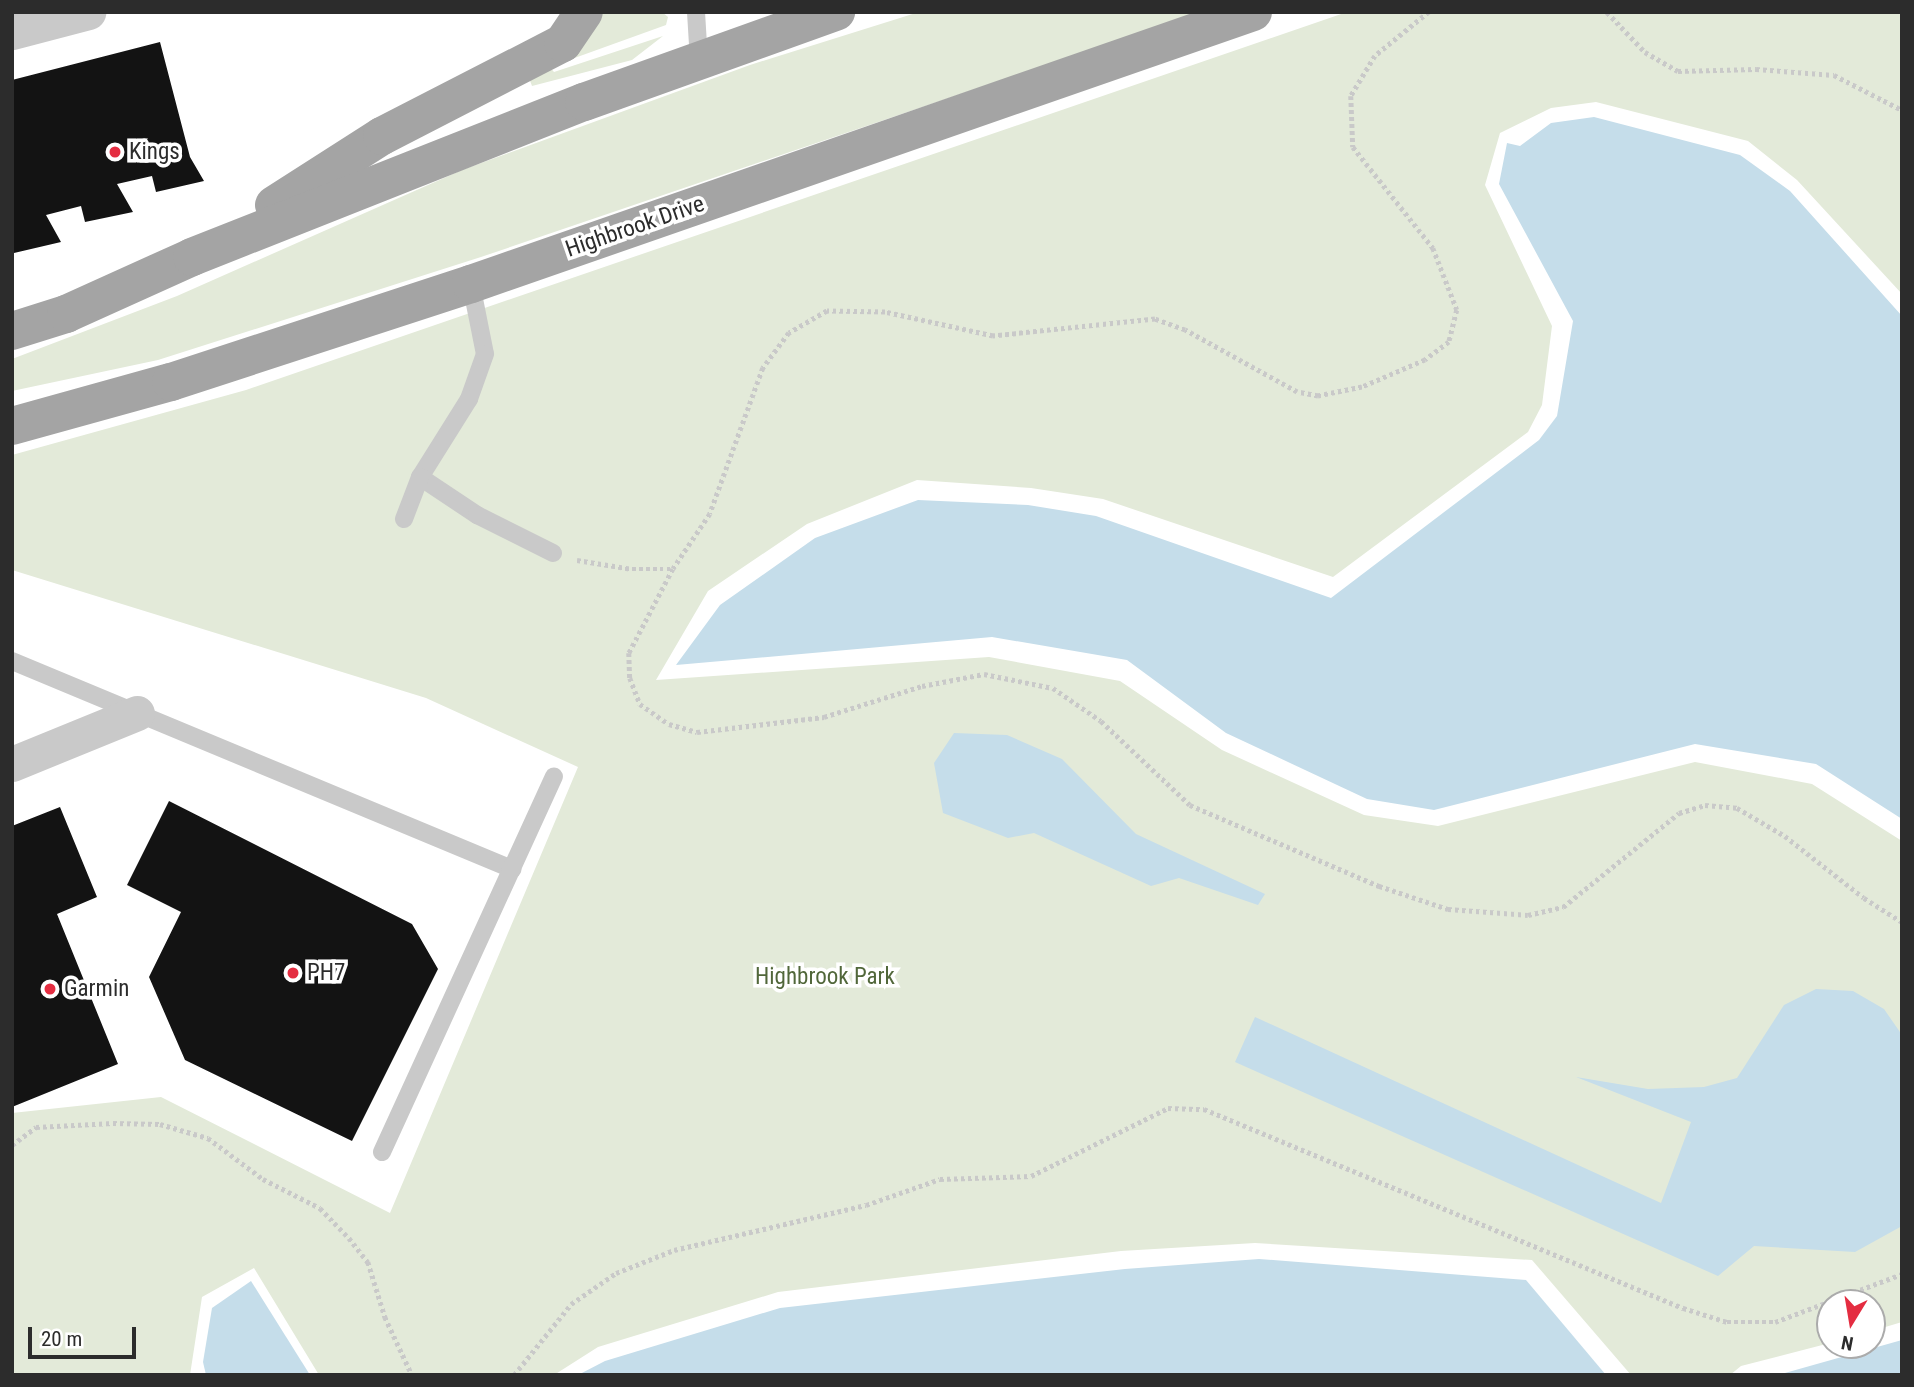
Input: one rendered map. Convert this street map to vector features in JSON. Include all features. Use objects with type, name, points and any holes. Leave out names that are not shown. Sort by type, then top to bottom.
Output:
[{"type":"main road","points":[[192,257],[382,136],[563,43],[583,12]]},
{"type":"main road","points":[[12,331],[66,314],[192,257],[699,61],[836,12]]},
{"type":"main road","name":"Highbrook Drive","points":[[12,426],[171,382],[471,284],[1254,12]]},
{"type":"street","points":[[12,32],[88,12]]},
{"type":"street","points":[[12,764],[137,713]]},
{"type":"lane","points":[[696,12],[699,61]]},
{"type":"lane","points":[[404,519],[420,477],[469,399],[485,354],[471,284]]},
{"type":"lane","points":[[420,477],[477,515],[553,553]]},
{"type":"lane","points":[[12,661],[512,869]]},
{"type":"lane","points":[[382,1152],[554,777]]},
{"type":"path","points":[[1429,12],[1375,57],[1351,96],[1353,147],[1433,248],[1457,310],[1450,342],[1425,360],[1362,387],[1318,396],[1297,392],[1185,330],[1155,319],[993,336],[885,312],[827,312],[789,333],[763,368],[710,514],[673,569],[629,653],[630,678],[640,704],[669,724],[697,732],[824,717],[922,686],[984,674],[1053,688],[1101,721],[1190,805],[1344,872],[1448,909],[1528,915],[1563,907],[1679,813],[1705,805],[1737,808],[1785,836],[1864,898],[1902,922]]},
{"type":"path","points":[[1607,12],[1645,52],[1678,71],[1756,69],[1834,75],[1902,110]]},
{"type":"path","points":[[553,553],[615,567],[673,569]]},
{"type":"path","points":[[513,1375],[572,1304],[628,1268],[674,1250],[866,1205],[940,1179],[1031,1176],[1168,1108],[1204,1109],[1727,1322],[1775,1322],[1885,1284],[1902,1274]]},
{"type":"path","points":[[12,1145],[37,1127],[113,1123],[160,1124],[208,1138],[263,1179],[320,1208],[349,1238],[368,1262],[385,1317],[412,1375]]},
{"type":"green space","points":[[603,12],[662,12],[668,17],[666,25],[569,60]]},
{"type":"green space","points":[[919,12],[1202,12],[481,257],[158,360],[12,391],[12,359],[177,296],[462,170],[750,65]]},
{"type":"green space","name":"Highbrook Park","points":[[1347,12],[1902,12],[1902,294],[1797,180],[1748,141],[1596,102],[1551,108],[1500,133],[1485,185],[1552,326],[1542,405],[1528,432],[1333,577],[1103,499],[1031,488],[917,480],[807,524],[708,591],[656,680],[989,657],[1120,681],[1222,750],[1364,815],[1438,826],[1695,762],[1812,784],[1902,841],[1902,1322],[1886,1327],[1886,1289],[1816,1289],[1816,1347],[1741,1366],[1730,1375],[1631,1375],[1532,1260],[1255,1243],[1121,1251],[778,1292],[598,1347],[554,1375],[319,1375],[254,1268],[202,1297],[190,1375],[12,1375],[12,1113],[161,1097],[390,1213],[578,767],[426,698],[12,570],[12,455],[246,390]]},
{"type":"green space","points":[[663,36],[632,60],[532,86],[529,78],[549,66],[554,72]]},
{"type":"water","points":[[1594,117],[1740,155],[1790,191],[1902,316],[1902,819],[1816,764],[1695,744],[1434,810],[1367,799],[1226,733],[1127,660],[992,637],[676,665],[720,605],[815,538],[918,500],[1028,505],[1096,516],[1331,598],[1539,440],[1557,416],[1573,321],[1499,184],[1507,143],[1520,146],[1551,123]]},
{"type":"water","points":[[954,733],[1007,735],[1062,759],[1136,834],[1265,894],[1258,905],[1179,878],[1151,886],[1034,833],[1008,838],[943,813],[934,763]]},
{"type":"water","points":[[1816,989],[1853,991],[1884,1009],[1902,1035],[1902,1226],[1855,1252],[1754,1246],[1718,1276],[1235,1062],[1255,1017],[1661,1203],[1691,1122],[1576,1077],[1648,1089],[1704,1087],[1737,1078],[1784,1005]]},
{"type":"water","points":[[1259,1259],[1526,1280],[1606,1375],[578,1375],[605,1361],[780,1308],[1125,1269]]},
{"type":"water","points":[[251,1281],[310,1375],[206,1375],[203,1362],[212,1308]]},
{"type":"water","points":[[1902,1340],[1902,1375],[1778,1375],[1835,1359],[1886,1359],[1886,1345]]},
{"type":"building","points":[[160,42],[190,157],[204,181],[156,192],[152,176],[117,184],[133,212],[85,222],[81,206],[46,215],[61,242],[14,253],[12,80]]},
{"type":"building","name":"PH7","points":[[169,801],[412,924],[438,969],[352,1141],[185,1060],[149,977],[181,912],[127,885]]},
{"type":"building","name":"Garmin","points":[[60,807],[97,897],[57,914],[118,1064],[12,1107],[12,826]]},
{"type":"place","name":"Kings","points":[[115,152]]},
{"type":"place","name":"PH7","points":[[293,973]]},
{"type":"place","name":"Garmin","points":[[50,989]]}]
